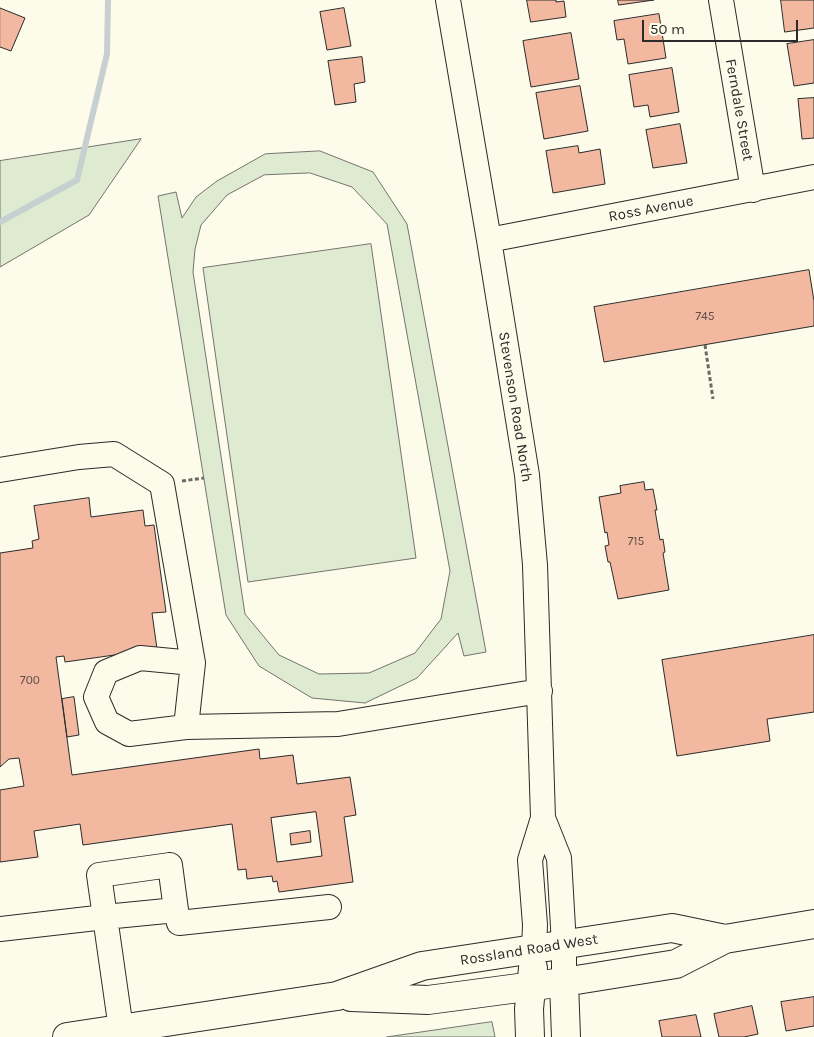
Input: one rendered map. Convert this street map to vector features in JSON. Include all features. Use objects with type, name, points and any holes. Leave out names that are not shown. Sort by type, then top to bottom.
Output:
[{"type":"main road","name":"Rossland Road West","points":[[337,996],[428,1000],[564,982],[676,964],[725,939],[814,924]]},
{"type":"main road","name":"Rossland Road West","points":[[67,1037],[337,996],[422,966],[564,944],[672,928],[725,939]]},
{"type":"main road","name":"Stevenson Road North","points":[[530,1037],[529,1009],[534,949]]},
{"type":"main road","name":"Stevenson Road North","points":[[564,982],[566,1037]]},
{"type":"street","name":"Stevenson Road North","points":[[448,0],[489,240],[529,494],[535,565],[543,818],[530,860],[535,925],[534,949]]},
{"type":"street","name":"Ferndale Street","points":[[720,0],[752,190]]},
{"type":"street","name":"Ross Avenue","points":[[489,240],[814,177]]},
{"type":"street","points":[[0,470],[80,457],[114,454],[162,484],[193,663],[186,726]]},
{"type":"street","points":[[193,663],[140,658],[106,672],[96,697],[107,722],[129,734],[186,726],[338,724],[540,692]]},
{"type":"street","name":"Stevenson Road North","points":[[543,818],[559,858],[564,944],[564,982]]},
{"type":"street","points":[[121,1029],[99,875],[170,865],[176,910],[180,923],[329,907]]},
{"type":"street","points":[[0,929],[176,910]]},
{"type":"path","points":[[705,345],[713,399]]},
{"type":"path","points":[[190,479],[204,478]]},
{"type":"green space","points":[[141,139],[89,215],[0,267],[0,161]]},
{"type":"green space","points":[[320,151],[373,172],[407,224],[486,652],[464,656],[458,633],[417,678],[365,703],[312,698],[259,666],[226,615],[158,196],[176,192],[182,218],[196,197],[217,181],[265,154]],"holes":[[[310,173],[352,187],[387,224],[450,571],[441,619],[415,653],[369,673],[319,674],[279,655],[245,614],[193,272],[195,249],[201,225],[227,195],[264,175]]]},
{"type":"green space","points":[[371,244],[416,558],[248,582],[203,268]]},
{"type":"green space","points":[[492,1022],[495,1037],[387,1037]]},
{"type":"building","points":[[527,0],[564,1],[566,17],[531,22]]},
{"type":"building","points":[[618,0],[654,0],[619,5]]},
{"type":"building","points":[[781,0],[814,0],[814,28],[785,32]]},
{"type":"building","points":[[0,8],[25,18],[11,51],[0,47]]},
{"type":"building","points":[[344,8],[351,46],[327,50],[320,12]]},
{"type":"building","points":[[659,14],[666,58],[628,64],[624,39],[617,40],[614,21]]},
{"type":"building","points":[[571,33],[579,79],[531,87],[523,41]]},
{"type":"building","points":[[814,40],[814,83],[794,86],[787,44]]},
{"type":"building","points":[[362,57],[365,82],[354,84],[356,102],[335,105],[328,61]]},
{"type":"building","points":[[672,68],[679,112],[650,117],[648,105],[634,107],[629,75]]},
{"type":"building","points":[[580,86],[588,131],[544,139],[536,93]]},
{"type":"building","points":[[814,98],[814,138],[802,139],[798,99]]},
{"type":"building","points":[[680,124],[687,163],[653,168],[646,130]]},
{"type":"building","points":[[578,146],[579,153],[600,149],[605,184],[553,193],[546,151]]},
{"type":"building","points":[[809,270],[814,301],[814,326],[604,362],[594,307]]},
{"type":"building","points":[[644,482],[645,490],[653,489],[660,540],[663,539],[665,552],[663,553],[669,590],[618,599],[605,546],[609,545],[599,497],[621,493],[620,486]]},
{"type":"building","points":[[89,498],[91,517],[143,510],[145,526],[154,525],[166,612],[152,613],[157,649],[65,662],[64,656],[56,657],[72,775],[259,749],[260,759],[293,755],[297,784],[350,777],[356,815],[344,817],[353,882],[279,892],[277,881],[273,882],[272,876],[247,879],[246,869],[238,870],[232,824],[83,845],[80,824],[34,831],[38,857],[0,862],[0,790],[24,786],[19,758],[9,759],[0,767],[0,553],[33,548],[32,541],[39,539],[34,506]],"holes":[[[316,812],[322,856],[277,862],[271,818]]]},
{"type":"building","points":[[814,635],[814,712],[767,719],[770,741],[677,756],[662,660]]},
{"type":"building","points":[[74,697],[79,735],[67,737],[62,699]]},
{"type":"building","points":[[310,831],[311,842],[291,845],[290,834]]},
{"type":"building","points":[[814,997],[814,1026],[786,1031],[781,1002]]},
{"type":"building","points":[[752,1006],[758,1034],[744,1037],[719,1037],[714,1014]]},
{"type":"building","points":[[696,1015],[701,1037],[662,1037],[659,1021]]},
{"type":"waterway","points":[[0,222],[77,180],[107,54],[108,0]]}]
